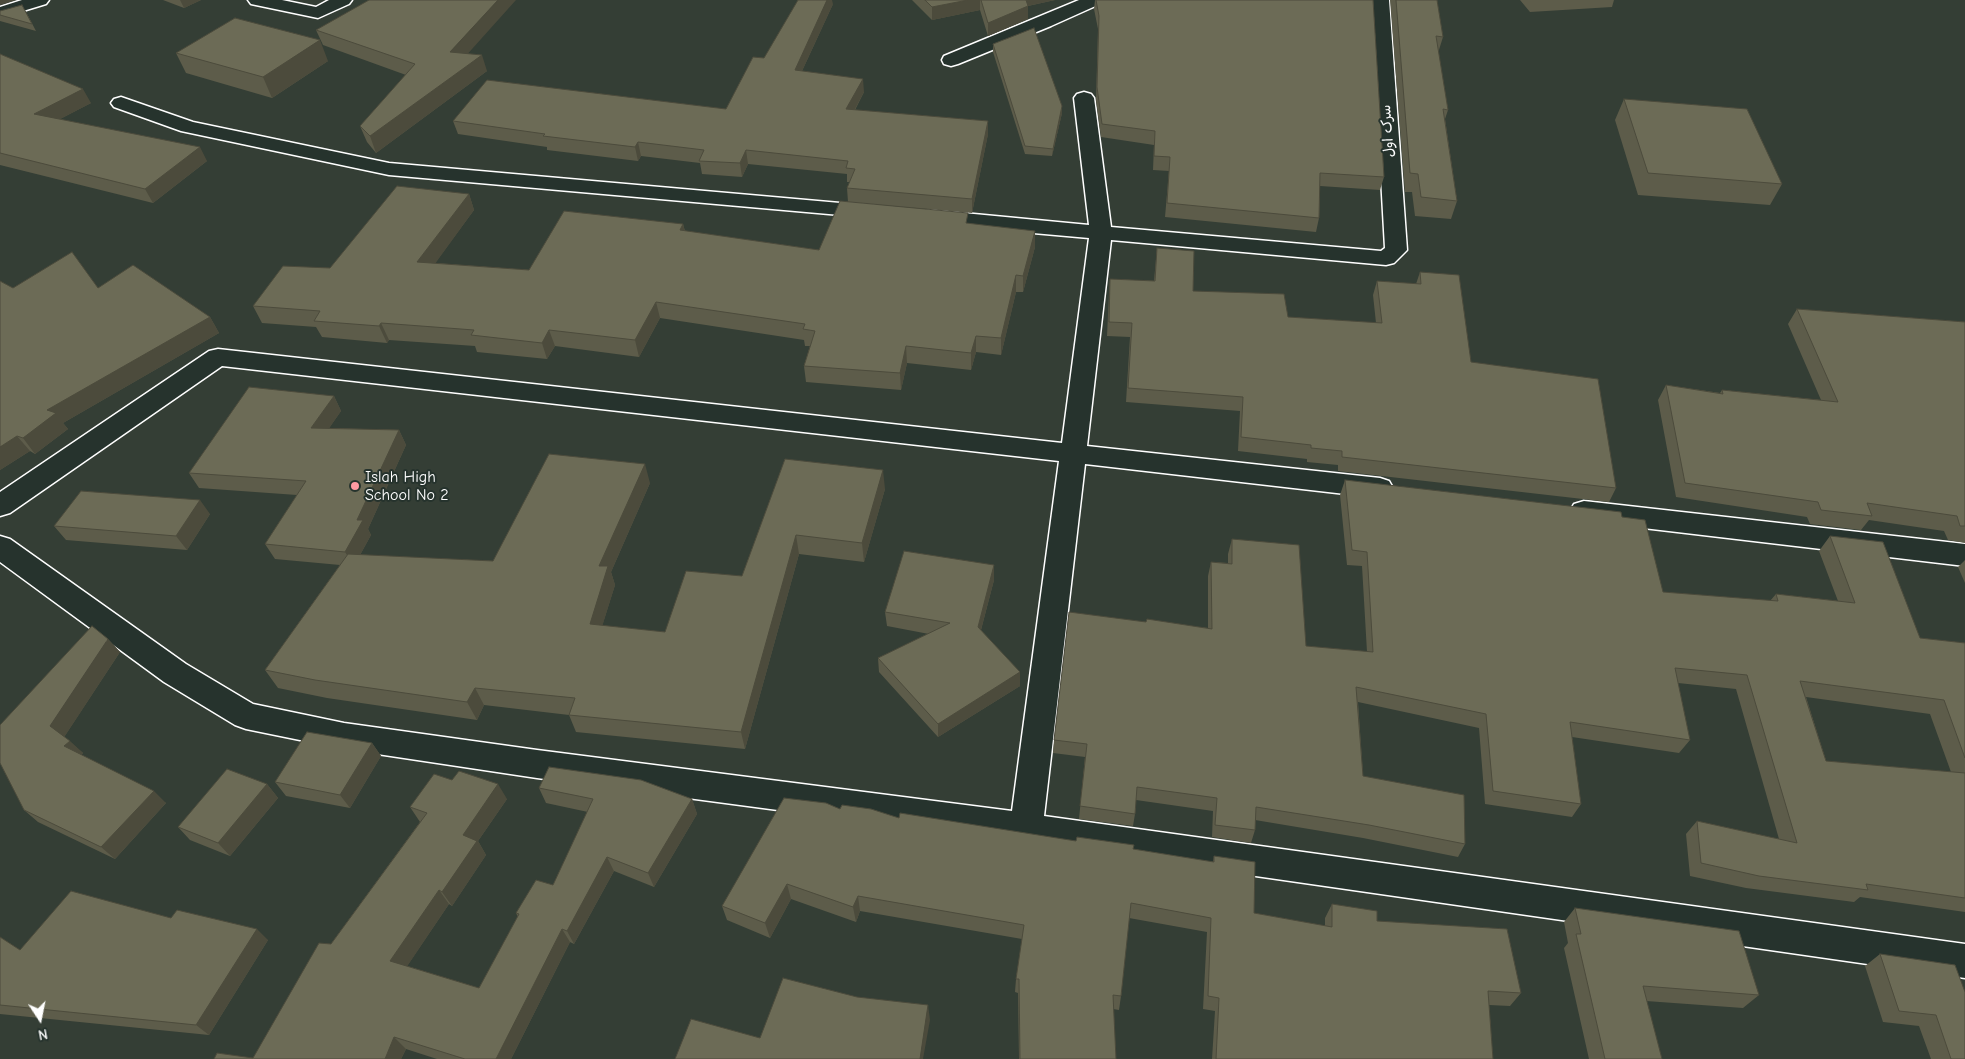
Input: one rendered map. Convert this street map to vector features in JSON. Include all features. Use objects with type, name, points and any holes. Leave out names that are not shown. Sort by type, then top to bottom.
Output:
[{"type":"street","points":[[0,12],[40,0]]},
{"type":"street","points":[[257,0],[318,13],[343,0]]},
{"type":"street","points":[[951,60],[1094,0]]},
{"type":"street","name":"سرک اول","points":[[1101,232],[1386,258],[1396,250],[1380,0]]},
{"type":"street","points":[[1026,828],[1101,232],[1084,98]]},
{"type":"street","points":[[121,103],[188,127],[389,169],[1101,232]]},
{"type":"street","points":[[0,506],[218,357],[1400,490]]},
{"type":"street","points":[[1559,508],[1965,555]]},
{"type":"street","points":[[0,547],[175,673],[246,716],[344,736],[537,764],[1026,828],[1965,961]]},
{"type":"building","points":[[369,0],[498,0],[450,52],[482,55],[370,136],[360,126],[415,64],[316,30]]},
{"type":"building","points":[[798,0],[827,0],[795,70],[863,79],[846,109],[988,121],[972,199],[847,188],[855,169],[846,168],[848,161],[746,150],[740,163],[699,161],[704,150],[638,142],[635,147],[543,136],[545,134],[453,121],[487,80],[726,109],[753,57],[764,58]]},
{"type":"building","points":[[925,0],[968,0],[932,7]]},
{"type":"building","points":[[981,0],[1026,0],[1028,6],[988,23]]},
{"type":"building","points":[[1096,0],[1373,0],[1384,177],[1320,173],[1319,218],[1167,203],[1170,157],[1154,156],[1155,131],[1102,124],[1097,87],[1099,16]]},
{"type":"building","points":[[1396,0],[1437,0],[1443,37],[1436,36],[1448,110],[1443,109],[1457,201],[1421,197],[1418,174],[1410,173]]},
{"type":"building","points":[[22,5],[32,24],[0,15],[0,11]]},
{"type":"building","points":[[235,18],[320,40],[263,77],[176,53]]},
{"type":"building","points":[[1034,28],[1062,106],[1053,149],[1025,146],[993,44]]},
{"type":"building","points":[[0,54],[83,89],[34,114],[200,147],[145,189],[0,153]]},
{"type":"building","points":[[1624,99],[1747,109],[1782,184],[1648,173]]},
{"type":"building","points":[[397,186],[469,194],[417,262],[529,270],[564,211],[683,224],[680,230],[819,250],[840,201],[968,213],[966,223],[1035,231],[1023,276],[1016,275],[1001,338],[976,336],[971,353],[906,346],[900,373],[804,366],[815,331],[803,329],[805,324],[656,302],[635,340],[549,330],[542,343],[471,335],[474,330],[381,323],[379,326],[314,321],[320,311],[253,306],[283,266],[330,268]]},
{"type":"building","points":[[1157,248],[1194,251],[1193,291],[1284,294],[1288,317],[1382,323],[1377,281],[1421,284],[1420,272],[1459,275],[1471,362],[1598,379],[1616,488],[1342,457],[1342,451],[1311,448],[1311,445],[1241,437],[1243,397],[1128,388],[1132,323],[1109,322],[1110,279],[1155,281]]},
{"type":"building","points":[[72,252],[98,288],[133,265],[210,317],[47,410],[56,413],[23,438],[17,436],[0,447],[0,281],[13,288]]},
{"type":"building","points":[[1797,309],[1965,322],[1965,526],[1960,526],[1957,516],[1867,503],[1872,516],[1821,510],[1818,502],[1685,483],[1666,385],[1723,394],[1722,390],[1838,402]]},
{"type":"building","points":[[249,387],[334,396],[311,428],[399,430],[357,520],[363,520],[345,552],[265,544],[306,481],[189,473]]},
{"type":"building","points":[[549,454],[645,464],[599,566],[608,566],[590,624],[665,632],[686,571],[742,576],[785,459],[883,470],[862,543],[796,535],[741,732],[569,715],[575,698],[475,688],[467,702],[315,680],[265,670],[348,554],[493,561]]},
{"type":"building","points":[[1345,480],[1621,512],[1622,517],[1645,520],[1663,592],[1778,601],[1776,594],[1855,603],[1830,536],[1883,542],[1920,638],[1965,643],[1965,758],[1944,700],[1800,681],[1826,761],[1965,773],[1965,898],[1866,884],[1868,890],[1759,876],[1701,863],[1697,821],[1797,843],[1747,675],[1675,668],[1690,740],[1570,722],[1581,804],[1493,791],[1486,714],[1356,687],[1363,776],[1464,795],[1465,844],[1369,825],[1256,807],[1255,830],[1215,825],[1217,798],[1137,787],[1135,814],[1080,806],[1087,744],[1054,740],[1069,612],[1146,622],[1147,619],[1212,629],[1211,562],[1232,564],[1232,539],[1299,545],[1306,646],[1373,652],[1367,552],[1352,550]]},
{"type":"building","points":[[81,491],[200,500],[176,536],[54,526]]},
{"type":"building","points":[[904,551],[994,565],[978,627],[1020,672],[938,724],[878,658],[950,623],[885,612]]},
{"type":"building","points":[[92,626],[108,639],[50,726],[70,741],[64,746],[154,791],[101,847],[24,810],[0,763],[0,725]]},
{"type":"building","points":[[307,732],[372,743],[340,795],[275,782]]},
{"type":"building","points":[[549,767],[641,780],[692,799],[648,873],[607,857],[567,931],[562,929],[496,1059],[465,1059],[394,1037],[385,1059],[214,1059],[217,1053],[253,1058],[319,943],[331,944],[427,813],[410,807],[434,774],[452,780],[459,771],[498,784],[463,835],[477,841],[442,892],[439,890],[390,961],[479,988],[519,914],[516,913],[536,880],[553,885],[593,799],[539,788]]},
{"type":"building","points":[[227,769],[267,784],[218,843],[178,827]]},
{"type":"building","points":[[784,798],[826,803],[840,809],[842,805],[871,809],[899,818],[900,813],[1076,841],[1077,837],[1134,845],[1133,849],[1214,862],[1214,856],[1255,862],[1254,913],[1332,927],[1332,904],[1377,911],[1377,921],[1507,929],[1521,993],[1488,991],[1493,1059],[1216,1059],[1219,998],[1208,996],[1211,918],[1131,903],[1121,996],[1113,995],[1116,1059],[1020,1059],[1019,979],[1016,979],[1024,925],[858,896],[853,907],[787,884],[765,923],[722,906]]},
{"type":"building","points":[[71,891],[171,918],[177,910],[257,929],[196,1025],[0,1005],[0,937],[20,950]]},
{"type":"building","points":[[1575,908],[1739,931],[1759,995],[1643,986],[1662,1059],[1605,1059],[1576,934],[1581,934]]},
{"type":"building","points":[[1880,954],[1955,965],[1965,992],[1965,1059],[1951,1059],[1936,1015],[1899,1011]]},
{"type":"building","points":[[783,978],[857,997],[928,1005],[920,1059],[675,1059],[691,1019],[760,1038]]},
{"type":"place","name":"Islah High School No 2","points":[[355,486]]}]
